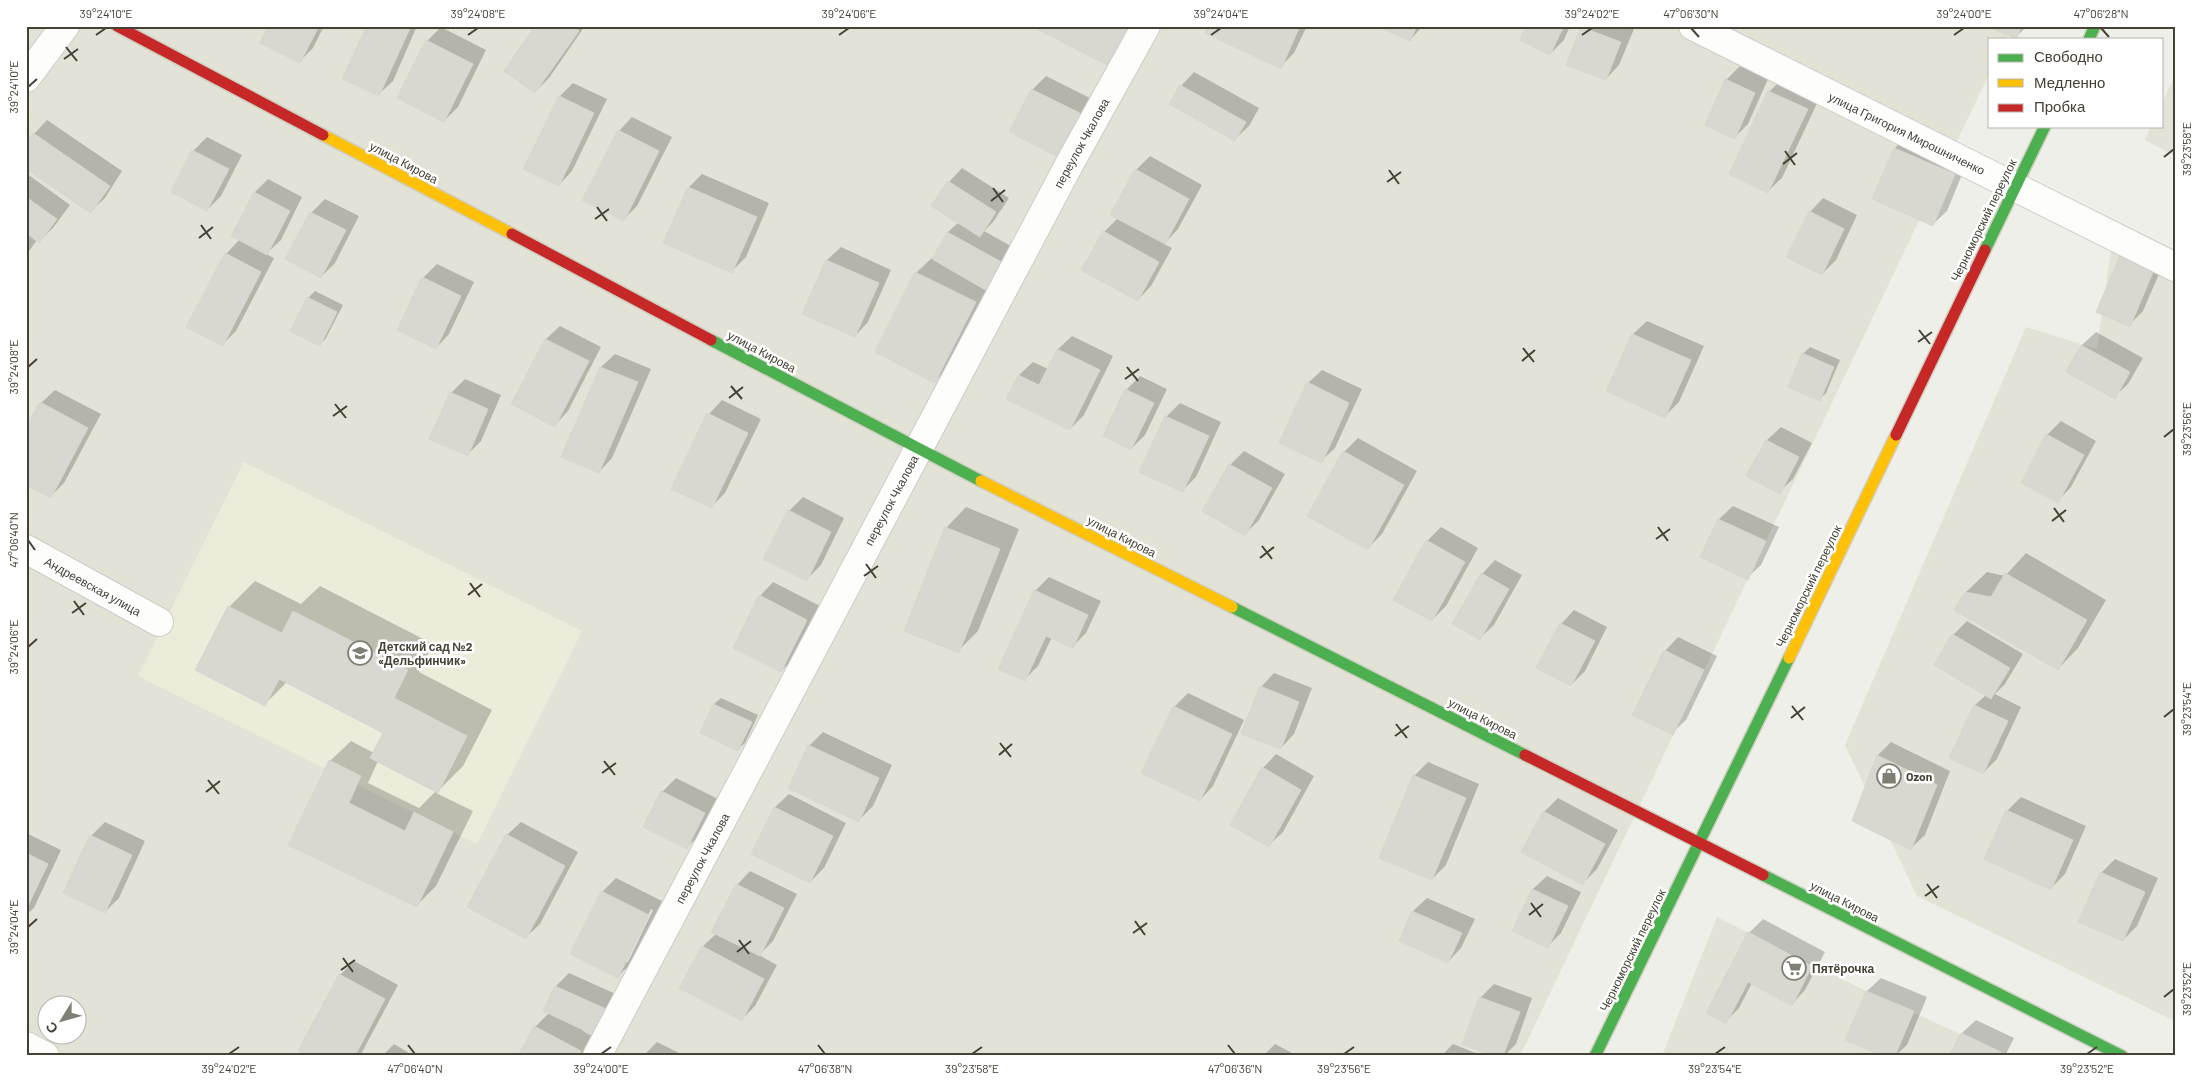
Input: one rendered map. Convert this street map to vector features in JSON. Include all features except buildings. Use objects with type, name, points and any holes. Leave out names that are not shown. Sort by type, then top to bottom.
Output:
[{"type":"street","points":[[26,78],[65,26]]},
{"type":"street","name":"улица Кирова","points":[[117,26],[918,449],[2122,1056]]},
{"type":"street","name":"переулок Чкалова","points":[[598,1056],[1070,163],[1146,26]]},
{"type":"street","name":"улица Григория Мирошниченко","points":[[1693,26],[2175,267]]},
{"type":"street","points":[[2089,38],[2095,26]]},
{"type":"street","name":"Черноморский переулок","points":[[1595,1056],[1700,843],[2043,128]]},
{"type":"street","name":"Андреевская улица","points":[[26,550],[159,622]]},
{"type":"street","points":[[26,1046],[45,1056]]},
{"type":"shaded area","points":[[26,26],[2012,26],[2006,38],[1988,38],[1988,76],[1520,1056],[26,1056]]},
{"type":"shaded area","points":[[2175,76],[2175,156],[2145,140],[2150,128],[2164,128],[2164,99]]},
{"type":"shaded area","points":[[2114,229],[2175,262],[2175,1021],[1917,896],[1845,745],[2026,327],[2097,349]]},
{"type":"shaded area","name":"Детский сад №2 «Дельфинчик»","points":[[244,462],[582,631],[477,844],[138,676]]},
{"type":"shaded area","points":[[1717,917],[1866,991],[2008,1056],[1662,1056]]},
{"type":"traffic: fast","points":[[2089,38],[2095,26]]},
{"type":"traffic: fast","points":[[1985,250],[2044,128]]},
{"type":"traffic: fast","points":[[711,340],[981,481]]},
{"type":"traffic: fast","points":[[1232,607],[1525,755]]},
{"type":"traffic: fast","points":[[1595,1056],[1789,658]]},
{"type":"traffic: fast","points":[[1763,875],[2122,1056]]},
{"type":"traffic: slow","points":[[323,135],[512,234]]},
{"type":"traffic: slow","points":[[1789,658],[1896,435]]},
{"type":"traffic: slow","points":[[981,481],[1232,607]]},
{"type":"traffic: jam","points":[[117,26],[323,135]]},
{"type":"traffic: jam","points":[[512,234],[711,340]]},
{"type":"traffic: jam","points":[[1896,435],[1985,250]]},
{"type":"traffic: jam","points":[[1525,755],[1763,875]]},
{"type":"place","name":"Детский сад №2 «Дельфинчик»","points":[[360,653]]},
{"type":"place","name":"Ozon","points":[[1889,776]]},
{"type":"place","name":"Пятёрочка","points":[[1794,968]]}]
